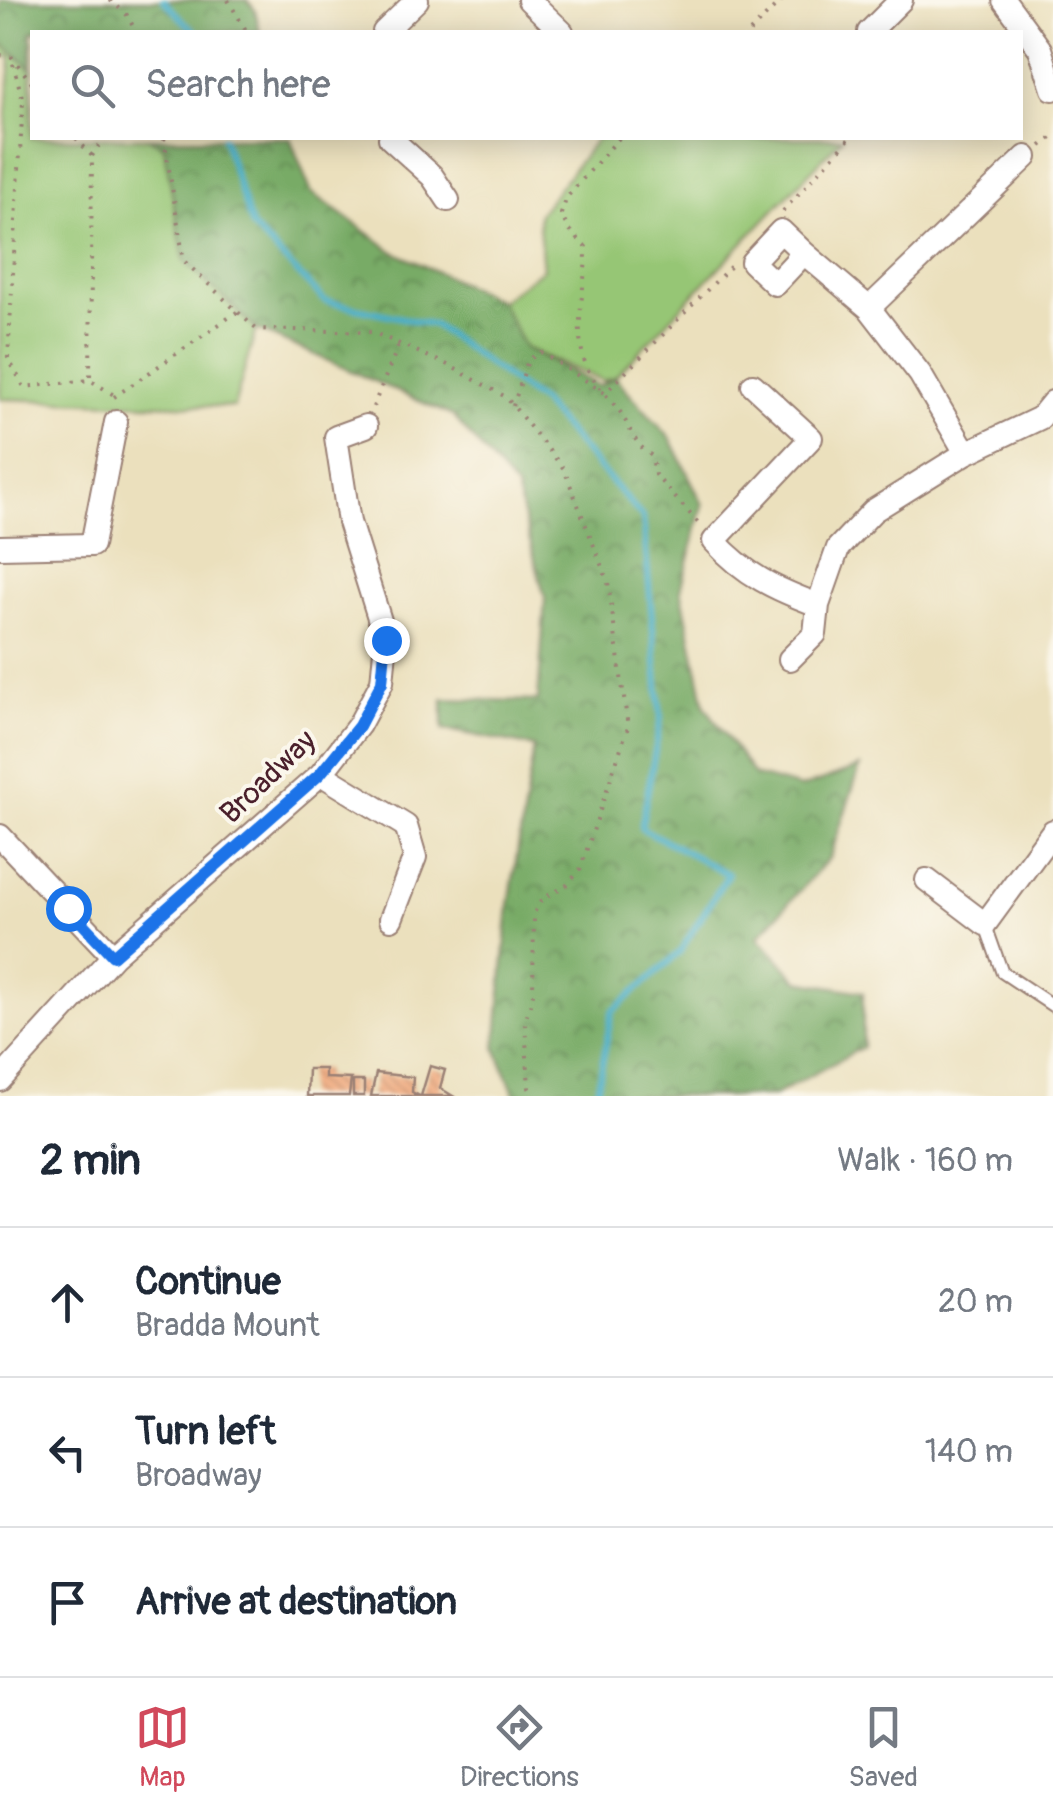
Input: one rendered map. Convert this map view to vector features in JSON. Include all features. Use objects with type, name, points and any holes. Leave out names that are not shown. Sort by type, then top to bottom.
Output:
[{"type":"street","points":[[386,30],[417,0]]},
{"type":"street","points":[[529,0],[560,30]]},
{"type":"street","points":[[871,30],[901,0]]},
{"type":"street","points":[[1004,0],[1047,45],[1053,89]]},
{"type":"street","points":[[392,140],[432,176],[448,200]]},
{"type":"street","points":[[869,308],[1026,157]]},
{"type":"street","points":[[804,253],[869,308],[920,374],[966,453]]},
{"type":"street","points":[[753,385],[811,438],[714,541],[736,566],[764,586],[818,605]]},
{"type":"street","points":[[790,659],[814,634],[818,605],[838,548],[872,511],[966,453],[1040,418],[1053,402]]},
{"type":"street","points":[[0,547],[92,545],[116,422]]},
{"type":"street","name":"Broadway","points":[[0,1080],[113,956],[320,774],[359,726],[382,682],[386,640],[349,522],[336,437],[366,426]]},
{"type":"street","points":[[320,774],[406,826],[416,857],[391,919]]},
{"type":"street","points":[[928,880],[986,924],[1053,830]]},
{"type":"street","points":[[0,836],[113,956]]},
{"type":"lane","points":[[986,924],[1002,972],[1053,1006]]},
{"type":"path","points":[[110,0],[127,15],[135,30]]},
{"type":"path","points":[[228,0],[245,30]]},
{"type":"path","points":[[752,30],[782,0]]},
{"type":"path","points":[[0,55],[11,56],[30,80]]},
{"type":"path","points":[[11,56],[23,101],[8,358],[24,387],[90,380],[114,395]]},
{"type":"path","points":[[78,140],[92,156]]},
{"type":"path","points":[[90,380],[92,156],[103,140]]},
{"type":"path","points":[[164,140],[184,260],[256,329],[372,332],[448,365],[514,403],[564,469],[608,582],[628,727],[580,870],[566,886],[542,900],[534,913],[534,994],[525,1023],[528,1088],[534,1096]]},
{"type":"path","points":[[618,140],[568,198],[561,214],[568,229],[586,247],[583,350],[590,375],[639,448],[652,456],[655,475],[714,541]]},
{"type":"path","points":[[772,223],[848,140]]},
{"type":"path","points":[[605,393],[734,264]]},
{"type":"path","points":[[114,395],[238,312]]},
{"type":"path","points":[[366,426],[399,344]]},
{"type":"path","points":[[514,403],[528,360],[541,352],[605,393]]},
{"type":"path","points":[[114,395],[116,422]]},
{"type":"green space","points":[[0,0],[247,0],[255,10],[260,30],[30,30],[30,67],[0,42]]},
{"type":"green space","points":[[0,42],[30,67],[30,140],[153,140],[164,146],[185,261],[256,329],[234,407],[0,399],[0,206],[11,57],[0,56]]},
{"type":"green space","points":[[152,140],[291,140],[311,192],[394,252],[500,301],[525,348],[599,386],[615,377],[671,439],[703,505],[681,589],[705,706],[754,775],[801,788],[860,767],[830,857],[758,937],[799,981],[863,992],[863,1047],[773,1096],[515,1096],[496,1048],[509,905],[534,747],[443,729],[443,699],[538,701],[545,598],[516,489],[453,416],[256,329],[184,261],[164,147]]},
{"type":"green space","points":[[595,140],[840,140],[615,377],[603,381],[524,348],[500,301],[543,269],[538,215]]},
{"type":"building","points":[[430,1066],[445,1070],[440,1088],[453,1096],[421,1096]]},
{"type":"building","points":[[308,1069],[325,1069],[325,1078],[351,1079],[349,1096],[307,1096]]},
{"type":"building","points":[[376,1073],[413,1077],[412,1092],[420,1096],[371,1096]]},
{"type":"building","points":[[353,1081],[364,1081],[364,1096],[353,1096]]},
{"type":"waterway","points":[[163,0],[193,30]]},
{"type":"waterway","points":[[224,140],[252,227],[325,301],[434,325],[541,402],[643,518],[661,718],[641,828],[728,874],[679,953],[612,1012],[596,1096]]},
{"type":"route","points":[[68,908],[113,956],[320,774],[359,726],[382,682],[386,640]]}]
